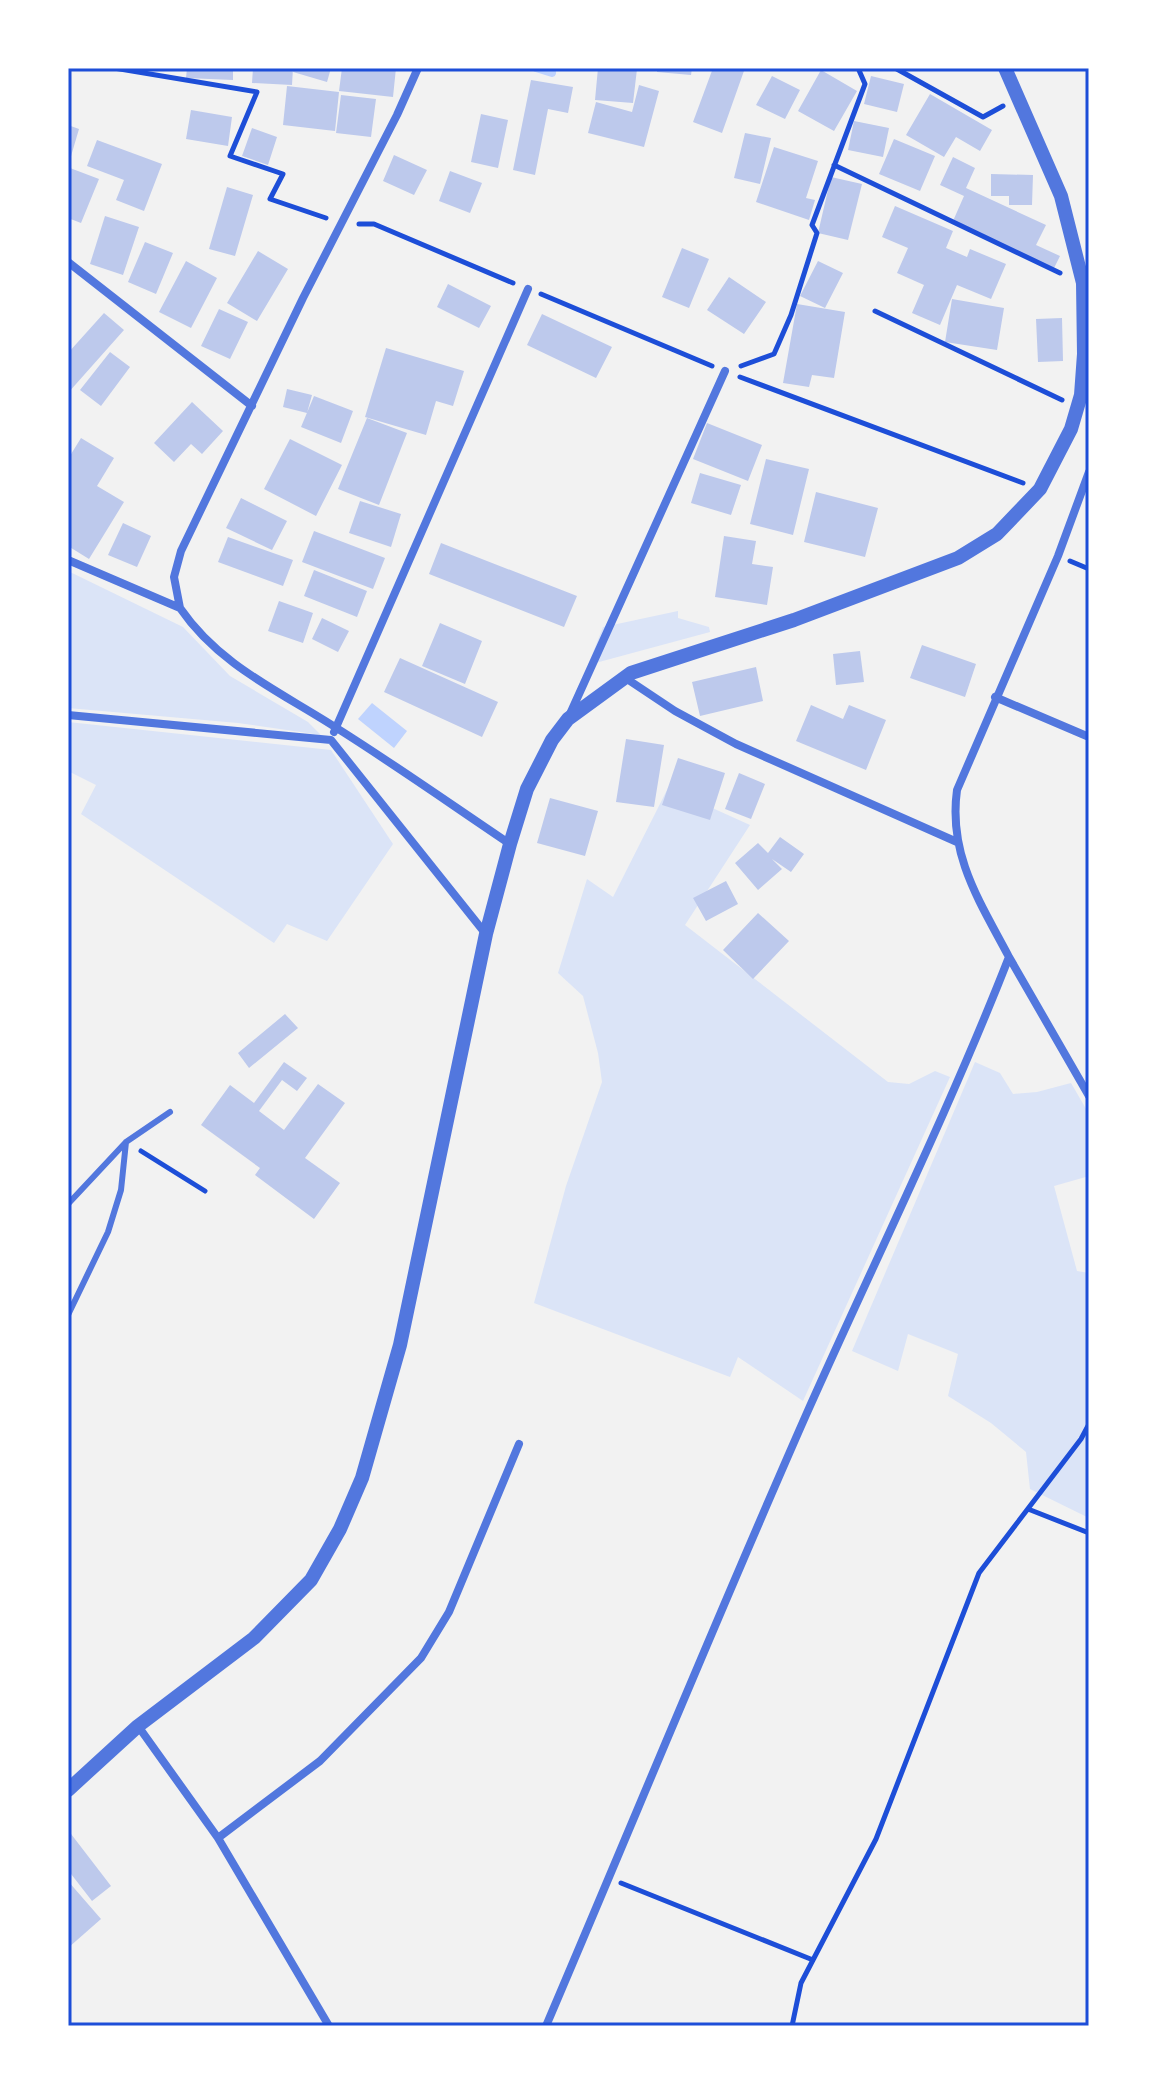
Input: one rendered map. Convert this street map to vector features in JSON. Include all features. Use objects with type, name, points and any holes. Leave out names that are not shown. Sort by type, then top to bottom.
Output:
[{"type":"street","points":[[418,68],[181,551],[174,577],[180,608],[225,658],[336,727],[510,844]]},
{"type":"street","points":[[568,719],[623,677],[652,665],[794,620],[947,563],[997,534],[1040,489],[1071,429],[1081,395],[1087,358],[1083,283],[1061,196],[1005,68]]},
{"type":"street","points":[[68,262],[252,406]]},
{"type":"street","points":[[331,740],[528,289]]},
{"type":"street","points":[[68,1790],[138,1726],[254,1638],[311,1580],[340,1529],[362,1478],[400,1345],[486,934],[510,844],[536,770],[568,719],[725,371]]},
{"type":"street","points":[[1089,472],[1058,556],[957,790],[954,810],[957,842],[967,877],[1089,1096]]},
{"type":"street","points":[[68,560],[180,608]]},
{"type":"street","points":[[623,677],[675,711],[736,744],[957,842]]},
{"type":"street","points":[[995,697],[1089,737]]},
{"type":"street","points":[[68,715],[331,740],[486,934]]},
{"type":"street","points":[[546,2026],[788,1457],[969,1060],[1009,957]]},
{"type":"street","points":[[218,1838],[320,1761],[421,1658],[449,1612],[519,1444]]},
{"type":"street","points":[[138,1726],[218,1838],[329,2026]]},
{"type":"lane","points":[[68,1204],[126,1142],[170,1112]]},
{"type":"lane","points":[[68,1315],[108,1232],[121,1190],[126,1142]]},
{"type":"path","points":[[114,68],[257,92],[230,156],[283,174],[270,199],[342,223]]},
{"type":"path","points":[[725,371],[774,354],[791,315],[817,233],[812,225],[865,84],[858,68]]},
{"type":"path","points":[[895,68],[983,117],[1018,98]]},
{"type":"path","points":[[834,165],[1083,283]]},
{"type":"path","points":[[374,224],[725,371],[1040,489]]},
{"type":"path","points":[[875,311],[1077,407]]},
{"type":"path","points":[[126,1142],[205,1191]]},
{"type":"path","points":[[792,2026],[801,1983],[876,1839],[979,1573],[1081,1439],[1089,1424]]},
{"type":"path","points":[[1028,1509],[1089,1533]]},
{"type":"path","points":[[609,1878],[813,1960]]},
{"type":"shaded area","points":[[68,571],[183,627],[230,676],[308,722],[321,735],[238,723],[68,708]]},
{"type":"shaded area","points":[[678,611],[678,618],[709,627],[710,632],[588,665],[603,627]]},
{"type":"shaded area","points":[[68,722],[331,750],[393,844],[327,941],[287,924],[274,943],[81,814],[96,785],[68,771]]},
{"type":"shaded area","points":[[668,788],[750,825],[685,925],[888,1082],[909,1084],[935,1071],[950,1077],[803,1401],[738,1357],[730,1377],[534,1303],[566,1186],[602,1082],[583,996],[558,973],[587,879],[613,897]]},
{"type":"shaded area","points":[[975,1062],[1000,1073],[1013,1094],[1037,1092],[1071,1083],[1089,1114],[1089,1176],[1054,1186],[1077,1271],[1089,1273],[1089,1518],[1030,1489],[1026,1452],[991,1423],[948,1396],[958,1354],[908,1334],[898,1371],[852,1351]]},
{"type":"water","points":[[372,703],[407,731],[394,748],[358,719]]},
{"type":"building","points":[[187,68],[233,68],[233,80],[186,78]]},
{"type":"building","points":[[253,68],[293,68],[292,85],[252,83]]},
{"type":"building","points":[[294,68],[331,68],[327,82],[293,72]]},
{"type":"building","points":[[342,68],[396,68],[393,97],[339,91]]},
{"type":"building","points":[[598,68],[637,69],[633,103],[595,100]]},
{"type":"building","points":[[657,68],[692,68],[691,75],[657,72]]},
{"type":"building","points":[[713,68],[745,68],[722,133],[693,122]]},
{"type":"building","points":[[821,70],[857,91],[834,131],[798,111]]},
{"type":"building","points":[[772,76],[800,90],[785,119],[756,105]]},
{"type":"building","points":[[871,76],[904,84],[897,112],[864,104]]},
{"type":"building","points":[[531,80],[573,87],[568,113],[548,109],[535,175],[513,170]]},
{"type":"building","points":[[639,85],[659,91],[644,147],[588,133],[596,102],[632,112]]},
{"type":"building","points":[[287,86],[339,92],[335,131],[283,125]]},
{"type":"building","points":[[930,94],[992,130],[980,151],[956,137],[944,157],[906,135]]},
{"type":"building","points":[[341,95],[376,99],[371,137],[336,133]]},
{"type":"building","points":[[191,110],[232,117],[228,146],[186,139]]},
{"type":"building","points":[[481,114],[508,120],[498,168],[471,162]]},
{"type":"building","points":[[854,121],[889,128],[883,157],[848,150]]},
{"type":"building","points":[[68,125],[79,129],[69,163],[68,163]]},
{"type":"building","points":[[252,128],[277,137],[268,165],[242,156]]},
{"type":"building","points":[[745,133],[771,138],[760,184],[734,178]]},
{"type":"building","points":[[894,139],[935,156],[920,191],[879,174]]},
{"type":"building","points":[[97,140],[162,164],[144,211],[116,200],[124,180],[87,166]]},
{"type":"building","points":[[774,147],[818,161],[806,198],[815,200],[809,220],[756,202]]},
{"type":"building","points":[[394,155],[427,170],[414,195],[383,181]]},
{"type":"building","points":[[953,157],[975,168],[966,188],[1046,225],[1036,245],[1060,256],[1054,268],[953,221],[964,196],[940,185]]},
{"type":"building","points":[[70,168],[99,179],[81,223],[68,218]]},
{"type":"building","points":[[450,171],[482,183],[470,213],[439,201]]},
{"type":"building","points":[[991,174],[1033,175],[1032,205],[1009,205],[1009,196],[991,196]]},
{"type":"building","points":[[831,177],[862,184],[848,240],[818,233]]},
{"type":"building","points":[[227,187],[253,195],[235,256],[209,249]]},
{"type":"building","points":[[895,206],[953,231],[946,248],[967,257],[970,249],[1006,264],[991,299],[957,285],[940,325],[912,313],[924,285],[897,273],[908,248],[882,237]]},
{"type":"building","points":[[105,216],[139,227],[123,275],[90,264]]},
{"type":"building","points":[[145,242],[173,253],[156,294],[128,282]]},
{"type":"building","points":[[682,248],[709,259],[689,308],[662,297]]},
{"type":"building","points":[[258,251],[288,269],[257,321],[227,303]]},
{"type":"building","points":[[186,261],[217,278],[191,328],[159,312]]},
{"type":"building","points":[[818,261],[843,273],[825,308],[800,296]]},
{"type":"building","points":[[729,277],[766,302],[744,334],[707,310]]},
{"type":"building","points":[[448,284],[491,306],[479,328],[437,307]]},
{"type":"building","points":[[952,299],[1004,308],[997,350],[945,342]]},
{"type":"building","points":[[797,304],[845,312],[834,378],[812,375],[809,387],[783,383]]},
{"type":"building","points":[[219,309],[248,322],[230,359],[201,346]]},
{"type":"building","points":[[104,313],[124,330],[68,393],[68,353]]},
{"type":"building","points":[[542,314],[612,347],[596,378],[527,345]]},
{"type":"building","points":[[1062,318],[1063,361],[1038,362],[1036,319]]},
{"type":"building","points":[[386,348],[464,371],[453,406],[436,401],[426,435],[365,417]]},
{"type":"building","points":[[110,352],[130,367],[101,406],[80,390]]},
{"type":"building","points":[[287,389],[312,395],[307,413],[283,407]]},
{"type":"building","points":[[314,396],[353,411],[341,443],[301,427]]},
{"type":"building","points":[[192,402],[223,431],[202,454],[191,444],[174,462],[154,443]]},
{"type":"building","points":[[367,418],[407,433],[379,505],[338,489]]},
{"type":"building","points":[[707,423],[762,445],[748,481],[693,459]]},
{"type":"building","points":[[81,438],[114,458],[97,486],[124,502],[89,559],[68,546],[68,459]]},
{"type":"building","points":[[290,439],[342,465],[316,516],[264,489]]},
{"type":"building","points":[[766,459],[809,469],[793,535],[750,524]]},
{"type":"building","points":[[700,473],[741,485],[731,515],[691,503]]},
{"type":"building","points":[[816,492],[878,508],[865,557],[804,542]]},
{"type":"building","points":[[241,498],[287,521],[272,550],[226,528]]},
{"type":"building","points":[[360,501],[401,514],[391,547],[349,533]]},
{"type":"building","points":[[123,523],[151,536],[137,567],[108,555]]},
{"type":"building","points":[[314,531],[385,558],[373,589],[302,562]]},
{"type":"building","points":[[724,536],[756,541],[752,564],[773,567],[767,605],[715,597]]},
{"type":"building","points":[[228,537],[293,560],[283,586],[218,562]]},
{"type":"building","points":[[441,543],[577,596],[564,627],[429,574]]},
{"type":"building","points":[[314,570],[367,591],[357,617],[304,596]]},
{"type":"building","points":[[279,601],[313,613],[303,643],[268,631]]},
{"type":"building","points":[[322,618],[349,631],[338,652],[312,639]]},
{"type":"building","points":[[440,623],[482,641],[465,684],[422,666]]},
{"type":"building","points":[[922,645],[976,664],[965,697],[910,678]]},
{"type":"building","points":[[860,651],[864,682],[836,685],[833,654]]},
{"type":"building","points":[[400,658],[498,702],[482,737],[384,692]]},
{"type":"building","points":[[756,667],[763,701],[700,716],[692,682]]},
{"type":"building","points":[[811,705],[843,719],[849,705],[886,720],[866,770],[796,741]]},
{"type":"building","points":[[626,739],[664,745],[654,807],[616,802]]},
{"type":"building","points":[[678,758],[725,773],[710,820],[662,805]]},
{"type":"building","points":[[739,773],[765,784],[751,819],[725,809]]},
{"type":"building","points":[[550,798],[598,811],[585,856],[537,843]]},
{"type":"building","points":[[780,837],[804,854],[791,872],[772,859],[782,869],[758,890],[735,863],[758,843],[768,853]]},
{"type":"building","points":[[726,881],[738,904],[706,921],[693,898]]},
{"type":"building","points":[[758,913],[789,941],[753,979],[723,950]]},
{"type":"building","points":[[285,1014],[298,1028],[249,1068],[238,1053]]},
{"type":"building","points":[[284,1062],[307,1078],[297,1091],[282,1080],[259,1111],[284,1130],[318,1084],[345,1103],[305,1158],[340,1183],[314,1219],[255,1175],[260,1168],[201,1125],[230,1085],[254,1103]]},
{"type":"building","points":[[68,1830],[111,1886],[92,1901],[68,1870]]},
{"type":"building","points":[[68,1881],[101,1919],[68,1948]]},
{"type":"waterway","points":[[536,68],[552,73]]}]
